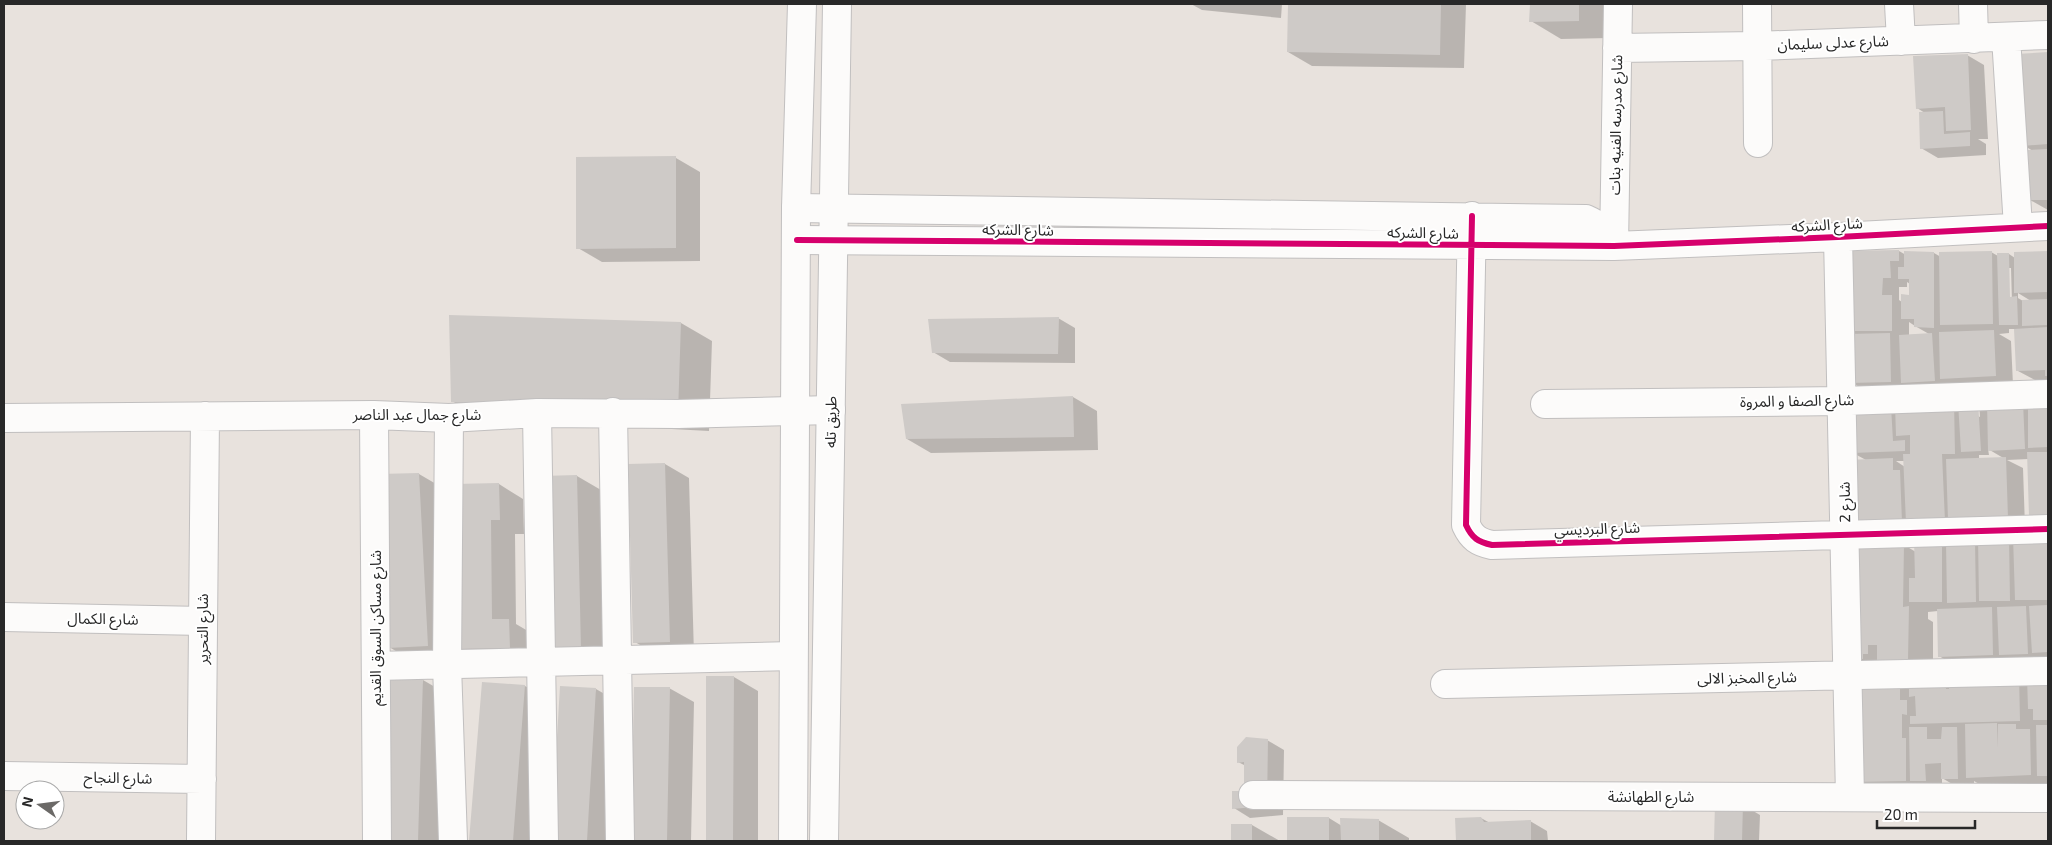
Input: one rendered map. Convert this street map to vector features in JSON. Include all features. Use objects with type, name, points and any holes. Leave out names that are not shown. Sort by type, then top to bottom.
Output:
[{"type":"street","points":[[793,841],[796,208],[802,4]]},
{"type":"street","name":"طريق تله","points":[[824,841],[837,4]]},
{"type":"street","name":"شارع مدرسه الفنيه بنات","points":[[1614,246],[1618,4]]},
{"type":"street","points":[[1758,4],[1758,143]]},
{"type":"street","points":[[1899,4],[1901,41]]},
{"type":"street","points":[[1973,4],[1974,38]]},
{"type":"street","name":"شارع عدلى سليمان","points":[[1617,48],[1757,46],[2048,35]]},
{"type":"street","points":[[2006,37],[2018,227]]},
{"type":"street","name":"شارع الشركه","points":[[796,208],[1586,219],[1599,224],[1614,246]]},
{"type":"street","name":"شارع البرديسي","points":[[1472,216],[1466,525],[1471,536],[1480,543],[1492,545],[2048,529]]},
{"type":"street","name":"شارع الشركه","points":[[796,240],[1614,246],[1838,238],[2048,226]]},
{"type":"street","name":"شارع 2","points":[[1838,238],[1846,534],[1850,798]]},
{"type":"street","name":"شارع الصفا و المروة","points":[[1545,404],[1843,401],[2048,394]]},
{"type":"street","name":"شارع جمال عبد الناصر","points":[[4,418],[374,415],[449,418],[537,413],[613,412],[678,414],[831,410]]},
{"type":"street","points":[[613,412],[620,841]]},
{"type":"street","points":[[537,413],[544,841]]},
{"type":"street","name":"شارع مساكن السوق القديم","points":[[374,415],[377,841]]},
{"type":"street","name":"شارع التحرير","points":[[201,841],[205,416]]},
{"type":"street","points":[[449,418],[447,665],[453,841]]},
{"type":"street","name":"شارع الكمال","points":[[4,617],[203,621]]},
{"type":"street","points":[[376,666],[793,656]]},
{"type":"street","name":"شارع المخبز الالى","points":[[1446,684],[1848,677],[2048,671]]},
{"type":"street","name":"شارع النجاح","points":[[4,776],[202,779]]},
{"type":"street","name":"شارع الطهانشة","points":[[1253,795],[2048,798]]},
{"type":"building","points":[[1288,4],[1441,4],[1440,55],[1287,52]]},
{"type":"building","points":[[1530,4],[1579,4],[1579,21],[1529,22]]},
{"type":"building","points":[[2048,52],[2048,144],[2022,146],[2016,54]]},
{"type":"building","points":[[1968,54],[1971,130],[1946,131],[1945,107],[1916,109],[1913,56]]},
{"type":"building","points":[[1943,111],[1944,134],[1970,132],[1970,146],[1920,149],[1919,112]]},
{"type":"building","points":[[2048,149],[2048,200],[2029,200],[2028,150]]},
{"type":"building","points":[[676,156],[676,248],[576,249],[576,157]]},
{"type":"building","points":[[1899,250],[1899,261],[1890,261],[1891,278],[1883,278],[1882,295],[1892,295],[1892,331],[1844,331],[1843,251]]},
{"type":"building","points":[[1904,251],[1934,252],[1934,328],[1914,327],[1914,319],[1901,319],[1901,294],[1909,295],[1909,279],[1898,279],[1898,267],[1904,267]]},
{"type":"building","points":[[1992,251],[1993,324],[1940,325],[1939,252]]},
{"type":"building","points":[[2048,251],[2048,292],[2014,293],[2014,252]]},
{"type":"building","points":[[1997,253],[2009,253],[2010,297],[2017,296],[2018,325],[1999,325]]},
{"type":"building","points":[[2048,299],[2048,325],[2022,326],[2022,300]]},
{"type":"building","points":[[449,315],[681,322],[678,414],[451,402]]},
{"type":"building","points":[[1059,317],[1058,354],[932,353],[928,319]]},
{"type":"building","points":[[2048,327],[2048,376],[2045,376],[2045,370],[2016,371],[2014,329]]},
{"type":"building","points":[[1994,330],[1996,376],[1940,379],[1939,332]]},
{"type":"building","points":[[1890,333],[1891,382],[1849,383],[1848,334]]},
{"type":"building","points":[[1932,333],[1935,381],[1901,383],[1899,335]]},
{"type":"building","points":[[1073,396],[1074,437],[906,439],[901,404]]},
{"type":"building","points":[[2028,400],[2048,400],[2048,447],[2028,448]]},
{"type":"building","points":[[1954,401],[1955,454],[1942,454],[1945,521],[1906,523],[1903,454],[1910,454],[1910,435],[1896,436],[1895,404]]},
{"type":"building","points":[[1978,401],[1981,451],[1961,452],[1958,402]]},
{"type":"building","points":[[2023,401],[2025,449],[1988,451],[1987,402]]},
{"type":"building","points":[[1891,406],[1893,441],[1905,440],[1905,451],[1852,453],[1850,408]]},
{"type":"building","points":[[2027,452],[2048,452],[2048,515],[2029,516]]},
{"type":"building","points":[[2006,457],[2008,518],[1948,520],[1946,459]]},
{"type":"building","points":[[1893,458],[1893,470],[1900,470],[1902,522],[1850,524],[1848,460]]},
{"type":"building","points":[[665,463],[670,642],[633,643],[628,464]]},
{"type":"building","points":[[419,473],[428,646],[388,648],[379,474]]},
{"type":"building","points":[[577,475],[581,649],[546,649],[542,476]]},
{"type":"building","points":[[499,483],[500,520],[491,520],[492,619],[509,619],[510,648],[457,649],[455,484]]},
{"type":"building","points":[[2048,535],[2048,600],[2015,600],[2013,536]]},
{"type":"building","points":[[2009,536],[2010,601],[1979,601],[1978,537]]},
{"type":"building","points":[[1914,540],[1942,540],[1942,602],[1909,602],[1909,578],[1915,578]]},
{"type":"building","points":[[1975,541],[1976,602],[1947,603],[1946,542]]},
{"type":"building","points":[[1853,544],[1904,544],[1903,607],[1909,606],[1908,660],[1877,660],[1877,645],[1868,645],[1868,654],[1863,654],[1863,659],[1852,659]]},
{"type":"building","points":[[2048,605],[2048,652],[2032,653],[2029,606]]},
{"type":"building","points":[[2026,606],[2028,654],[1999,655],[1997,607]]},
{"type":"building","points":[[1992,607],[1993,655],[1938,657],[1937,609]]},
{"type":"building","points":[[2019,674],[2020,721],[1910,724],[1910,716],[1916,716],[1915,696],[1909,697],[1909,678],[1945,677],[1946,689],[1949,689],[1949,675]]},
{"type":"building","points":[[706,676],[734,676],[733,841],[706,841]]},
{"type":"building","points":[[2048,676],[2048,720],[2033,720],[2033,709],[2028,709],[2027,677]]},
{"type":"building","points":[[389,677],[423,678],[418,841],[383,841]]},
{"type":"building","points":[[482,682],[525,685],[513,841],[469,841]]},
{"type":"building","points":[[1853,682],[1900,682],[1900,700],[1907,700],[1907,715],[1902,714],[1902,738],[1906,738],[1906,781],[1854,782]]},
{"type":"building","points":[[560,686],[596,688],[587,841],[551,841]]},
{"type":"building","points":[[634,687],[670,687],[667,841],[631,841]]},
{"type":"building","points":[[1997,723],[1998,748],[1998,724],[2016,724],[2016,729],[2030,729],[2031,775],[1966,778],[1965,724]]},
{"type":"building","points":[[2036,725],[2048,725],[2048,776],[2037,776]]},
{"type":"building","points":[[1909,727],[1927,727],[1927,739],[1941,739],[1942,727],[1957,727],[1958,779],[1941,779],[1941,763],[1925,764],[1926,781],[1910,781]]},
{"type":"building","points":[[1246,737],[1268,739],[1267,806],[1232,809],[1232,791],[1244,791],[1244,762],[1237,763],[1237,747]]},
{"type":"building","points":[[1715,803],[1743,804],[1742,841],[1714,841]]},
{"type":"building","points":[[1287,817],[1329,817],[1329,841],[1287,841]]},
{"type":"building","points":[[1481,817],[1484,822],[1531,820],[1531,841],[1456,841],[1455,818]]},
{"type":"building","points":[[1340,818],[1379,819],[1379,841],[1341,841]]},
{"type":"building","points":[[1231,824],[1252,824],[1252,841],[1231,841]]},
{"type":"cycle path","points":[[1472,216],[1466,525],[1473,536],[1479,541],[1492,545],[2048,529]]},
{"type":"cycle path","points":[[797,240],[1614,246],[2048,226]]}]
